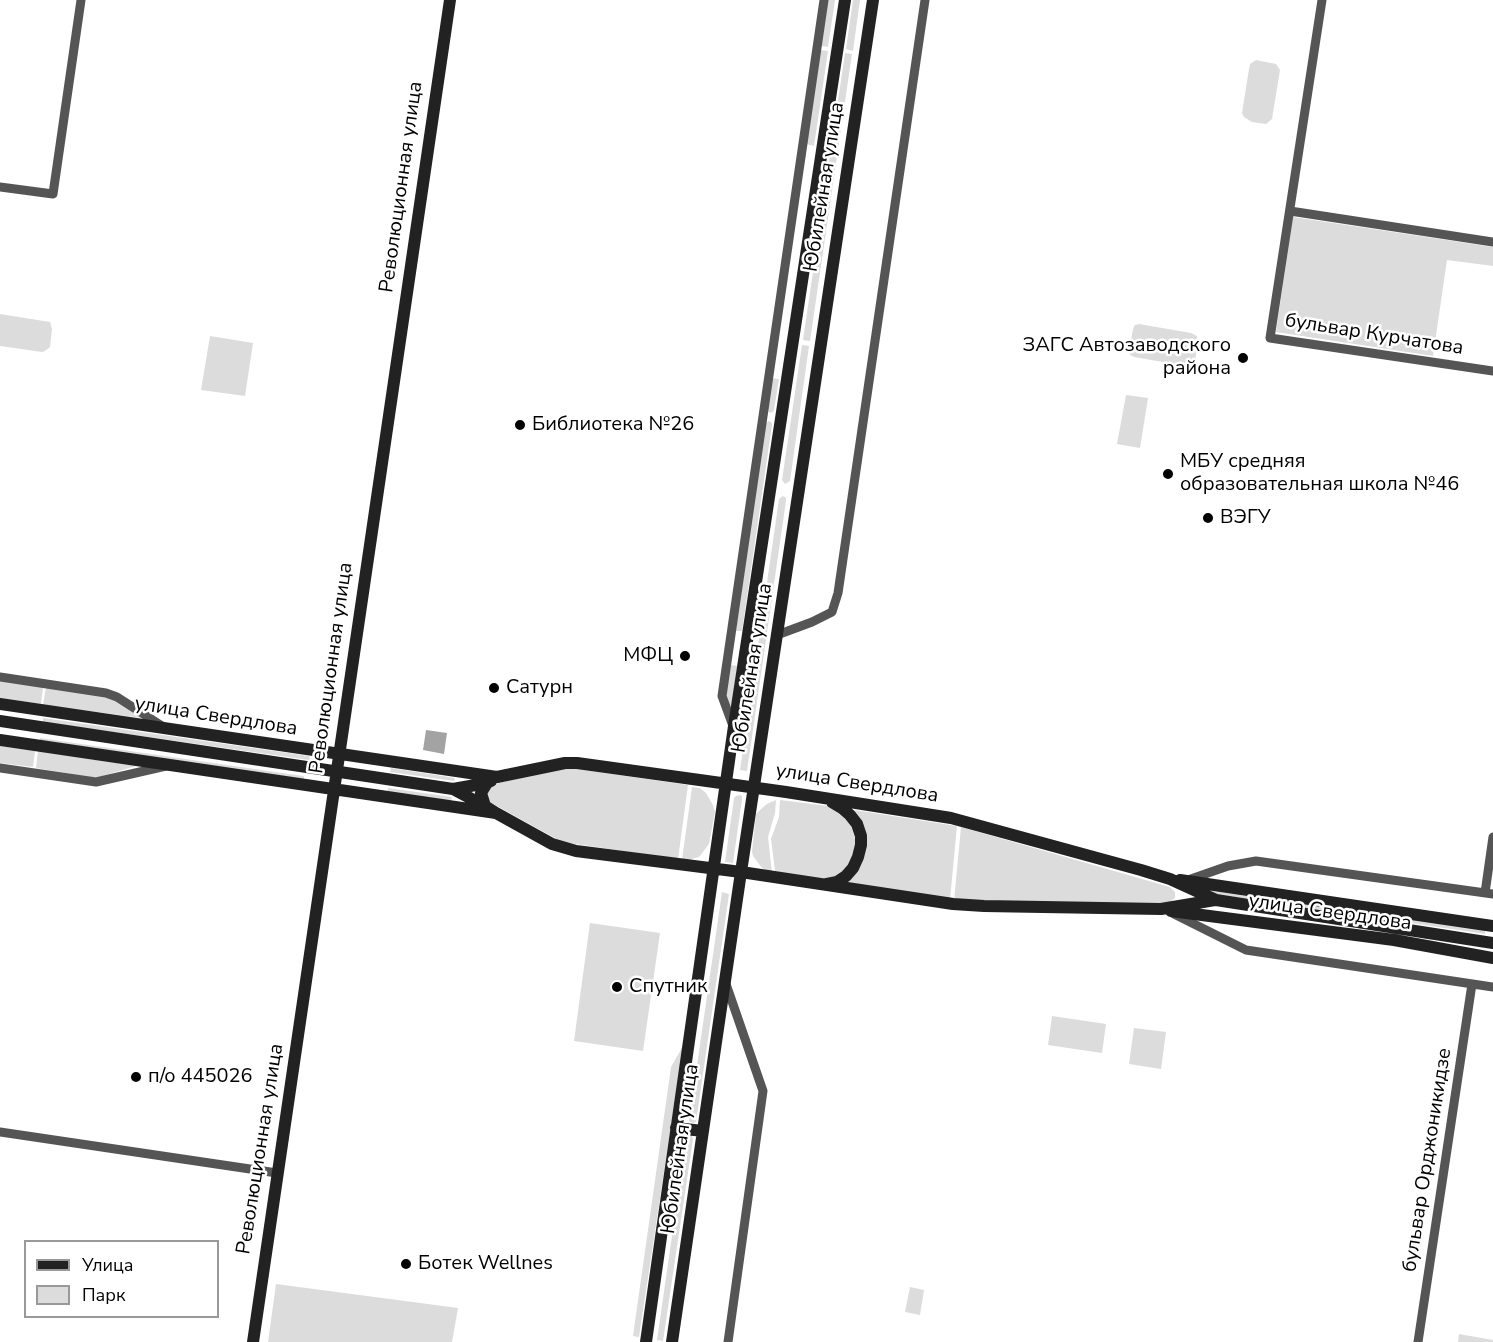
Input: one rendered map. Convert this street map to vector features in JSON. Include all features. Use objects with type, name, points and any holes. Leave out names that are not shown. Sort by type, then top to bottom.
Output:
[{"type":"main road","name":"Революционная улица","points":[[253,1342],[450,0]]},
{"type":"main road","name":"Юбилейная улица","points":[[646,1342],[725,784],[845,0]]},
{"type":"main road","name":"Юбилейная улица","points":[[672,1342],[873,0]]},
{"type":"main road","name":"улица Свердлова","points":[[0,704],[492,780]]},
{"type":"main road","name":"улица Свердлова","points":[[0,721],[453,789],[563,848],[953,904],[1166,909],[1394,940],[1493,958]]},
{"type":"main road","name":"улица Свердлова","points":[[0,740],[490,809]]},
{"type":"main road","name":"улица Свердлова","points":[[453,789],[577,763],[754,788],[951,818],[1141,870],[1170,879],[1216,900],[1493,943]]},
{"type":"main road","points":[[490,809],[481,793],[492,780]]},
{"type":"main road","points":[[820,885],[837,882],[846,876],[853,868],[861,845],[857,824],[842,808],[826,799]]},
{"type":"main road","name":"улица Свердлова","points":[[1170,879],[1493,926]]},
{"type":"main road","points":[[1166,909],[1176,902],[1178,896],[1178,890],[1170,879]]},
{"type":"main road","name":"улица Свердлова","points":[[1166,909],[1216,900]]},
{"type":"main road","points":[[676,1128],[703,1131]]},
{"type":"street","points":[[0,187],[52,194],[81,0]]},
{"type":"street","points":[[734,726],[722,696],[824,0]]},
{"type":"street","points":[[777,635],[832,612],[838,593],[925,0]]},
{"type":"street","name":"бульвар Курчатова","points":[[1322,0],[1270,338],[1493,371]]},
{"type":"street","points":[[1290,211],[1493,242]]},
{"type":"street","points":[[0,677],[106,693],[166,729]]},
{"type":"street","points":[[0,768],[96,782],[170,765]]},
{"type":"street","points":[[1186,880],[1228,866],[1256,861],[1489,894],[1493,837]]},
{"type":"street","points":[[1166,909],[1246,950],[1493,987]]},
{"type":"street","points":[[725,982],[763,1091],[728,1342]]},
{"type":"street","name":"бульвар Орджоникидзе","points":[[1418,1342],[1472,984]]},
{"type":"street","points":[[0,1132],[278,1173]]},
{"type":"green space","points":[[828,0],[835,0],[828,47],[821,46]]},
{"type":"green space","points":[[853,0],[860,0],[853,51],[846,49]]},
{"type":"green space","points":[[820,50],[828,51],[814,146],[806,144]]},
{"type":"green space","points":[[845,53],[852,54],[810,341],[803,340]]},
{"type":"green space","points":[[1256,60],[1276,64],[1280,70],[1272,119],[1266,124],[1252,122],[1242,113],[1250,64]]},
{"type":"green space","points":[[1293,217],[1493,247],[1493,266],[1447,260],[1433,356],[1276,332]]},
{"type":"green space","points":[[0,314],[50,322],[52,329],[50,347],[42,352],[0,346]]},
{"type":"green space","points":[[1139,324],[1197,336],[1195,361],[1192,366],[1130,355],[1133,329]]},
{"type":"green space","points":[[210,336],[253,343],[245,396],[201,390]]},
{"type":"green space","points":[[802,345],[809,346],[790,481],[785,484],[782,480]]},
{"type":"green space","points":[[772,378],[779,379],[774,410],[770,413],[768,411]]},
{"type":"green space","points":[[1126,395],[1148,398],[1140,448],[1117,444]]},
{"type":"green space","points":[[769,421],[772,425],[742,631],[736,631],[765,424]]},
{"type":"green space","points":[[783,496],[786,501],[747,771],[740,770],[779,499]]},
{"type":"green space","points":[[731,665],[737,666],[730,706],[725,696]]},
{"type":"green space","points":[[0,680],[43,687],[41,704],[0,698]]},
{"type":"green space","points":[[46,687],[97,694],[118,702],[142,718],[43,705]]},
{"type":"green space","points":[[43,718],[309,756],[310,759],[43,722]]},
{"type":"green space","points":[[40,738],[303,776],[304,779],[40,742]]},
{"type":"green space","points":[[0,746],[35,751],[33,767],[0,763]]},
{"type":"green space","points":[[38,751],[136,766],[99,777],[90,777],[36,768]]},
{"type":"green space","points":[[391,768],[455,778],[454,781],[390,772]]},
{"type":"green space","points":[[562,769],[577,769],[688,785],[678,859],[562,842],[486,800],[489,785]]},
{"type":"green space","points":[[692,787],[700,788],[706,793],[715,812],[709,844],[699,857],[682,860]]},
{"type":"green space","points":[[388,788],[452,797],[451,801],[387,792]]},
{"type":"green space","points":[[740,795],[742,799],[733,863],[725,862],[734,798]]},
{"type":"green space","points":[[776,800],[768,837],[772,873],[762,868],[752,851],[756,814],[767,804]]},
{"type":"green space","points":[[780,800],[829,806],[848,821],[856,843],[852,861],[840,874],[825,882],[775,871],[771,839],[779,817]]},
{"type":"green space","points":[[854,810],[957,826],[950,900],[841,885],[853,875],[860,819]]},
{"type":"green space","points":[[961,827],[1170,887],[1175,892],[1175,898],[1168,904],[954,901]]},
{"type":"green space","points":[[1212,891],[1485,930],[1485,934],[1214,894]]},
{"type":"green space","points":[[722,892],[729,894],[696,1122],[692,1123],[689,1121]]},
{"type":"green space","name":"Спутник","points":[[590,923],[660,933],[643,1051],[574,1041]]},
{"type":"green space","points":[[1052,1016],[1106,1024],[1102,1053],[1048,1045]]},
{"type":"green space","points":[[1134,1028],[1166,1032],[1161,1069],[1129,1064]]},
{"type":"green space","points":[[683,1046],[639,1337],[633,1336],[671,1067]]},
{"type":"green space","points":[[688,1136],[692,1136],[693,1139],[663,1341],[657,1340]]},
{"type":"green space","points":[[276,1284],[458,1308],[452,1342],[268,1342]]},
{"type":"green space","points":[[910,1287],[924,1290],[920,1315],[905,1312]]},
{"type":"green space","points":[[1459,1334],[1493,1340],[1493,1342],[1458,1342]]},
{"type":"shaded area","points":[[426,730],[447,733],[444,754],[423,750]]},
{"type":"place","name":"ЗАГС Автозаводского района","points":[[1243,358]]},
{"type":"place","name":"Библиотека №26","points":[[520,425]]},
{"type":"place","name":"МБУ средняя образовательная школа №46","points":[[1168,474]]},
{"type":"place","name":"ВЭГУ","points":[[1208,518]]},
{"type":"place","name":"МФЦ","points":[[685,656]]},
{"type":"place","name":"Сатурн","points":[[494,688]]},
{"type":"place","name":"Спутник","points":[[617,987]]},
{"type":"place","name":"п/о 445026","points":[[136,1077]]},
{"type":"place","name":"Ботек Wellnes","points":[[406,1264]]}]
